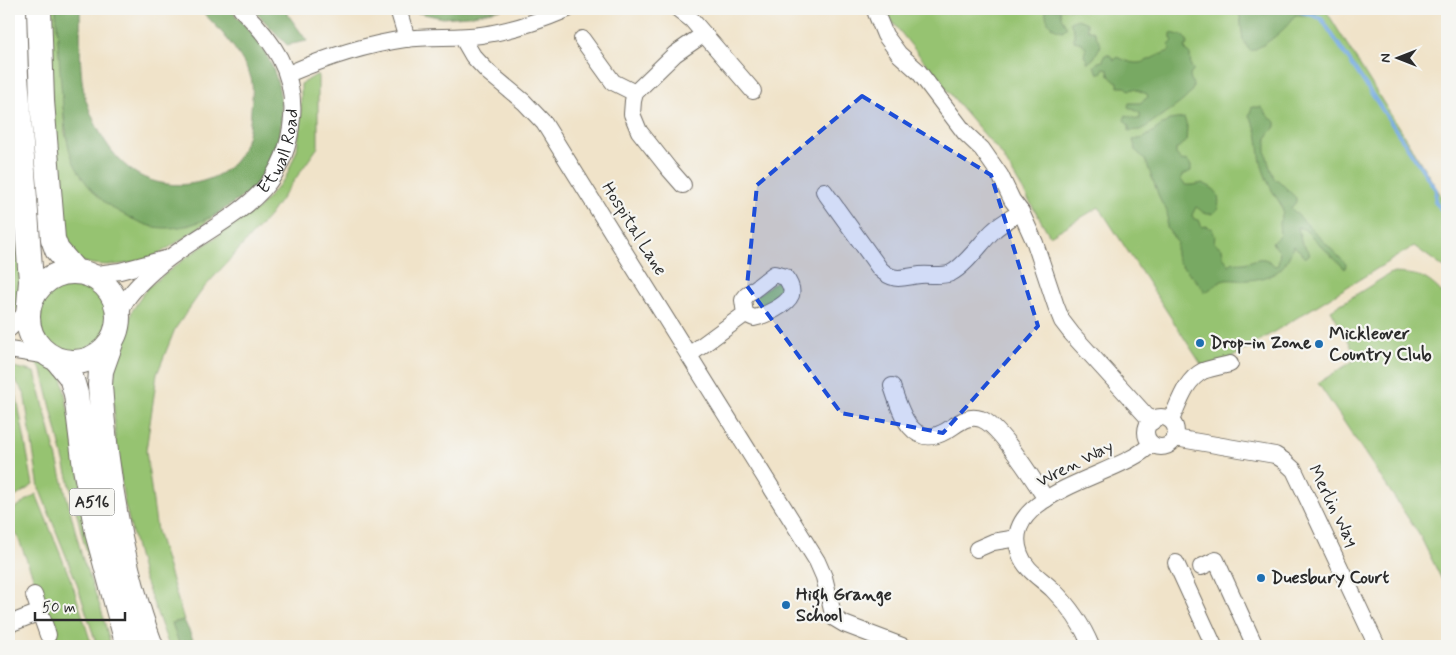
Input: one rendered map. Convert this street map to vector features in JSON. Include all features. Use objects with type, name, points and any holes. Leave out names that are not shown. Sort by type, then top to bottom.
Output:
[{"type":"highway","points":[[14,9],[16,76],[30,257],[31,280],[28,322],[32,337],[41,350],[66,363],[83,362],[99,355],[111,343],[116,332],[118,320],[116,303],[108,288],[99,280],[83,273],[57,250],[53,238],[42,101],[38,9]]},
{"type":"highway","points":[[28,308],[33,295],[47,280],[66,272],[83,273]]},
{"type":"highway","name":"A516","points":[[111,343],[101,371],[100,385],[108,466],[135,596],[151,646]]},
{"type":"highway","name":"A516","points":[[54,358],[71,377],[76,394],[85,468],[98,536],[128,646]]},
{"type":"street","name":"Etwall Road","points":[[118,320],[133,291],[167,259],[246,206],[264,189],[277,171],[288,145],[291,130],[292,98],[288,74],[266,36],[241,9]]},
{"type":"street","points":[[398,9],[407,39]]},
{"type":"street","points":[[288,74],[336,56],[407,39],[462,36],[509,29],[545,19],[568,9]]},
{"type":"street","points":[[678,9],[692,20],[752,91]]},
{"type":"street","points":[[875,11],[890,24],[908,48],[919,72],[965,134],[982,149],[1000,175],[1035,243],[1062,321],[1152,422]]},
{"type":"street","points":[[683,185],[639,131],[632,114],[635,93],[675,54],[704,34]]},
{"type":"street","name":"Hospital Lane","points":[[462,36],[473,56],[488,72],[524,102],[544,123],[817,561],[824,576],[834,618],[844,624],[902,646]]},
{"type":"street","points":[[582,39],[613,82],[635,93]]},
{"type":"street","points":[[824,191],[880,269],[891,278],[899,279],[919,275],[936,276],[951,273],[981,246],[1017,206]]},
{"type":"street","name":"Etwall Road","points":[[83,273],[120,271],[167,259]]},
{"type":"street","points":[[9,329],[28,308]]},
{"type":"street","points":[[689,355],[745,314]]},
{"type":"street","points":[[9,350],[54,358]]},
{"type":"street","points":[[1171,420],[1188,385],[1195,377],[1204,371],[1230,364]]},
{"type":"street","points":[[892,386],[905,420],[916,432],[924,435],[938,434],[965,419],[981,419],[988,422],[995,428],[1021,462],[1046,499]]},
{"type":"street","points":[[1160,418],[1171,420],[1175,426],[1175,438],[1172,442],[1163,447],[1151,444],[1147,431],[1148,426],[1152,422],[1154,419],[1160,418]]},
{"type":"street","name":"Merlin Way","points":[[1175,438],[1274,455],[1294,470],[1377,646]]},
{"type":"street","name":"Wren Way","points":[[1017,538],[1020,523],[1046,499],[1077,482],[1141,453],[1151,444]]},
{"type":"street","points":[[977,549],[993,542],[1017,538],[1020,555],[1024,563],[1075,614],[1091,646]]},
{"type":"street","points":[[1202,567],[1216,560],[1255,646]]},
{"type":"street","points":[[1176,564],[1214,646]]},
{"type":"street","points":[[34,595],[48,635]]},
{"type":"street","points":[[9,624],[40,612]]},
{"type":"highlighted area","points":[[862,96],[991,175],[1038,326],[943,433],[841,413],[747,286],[757,185]]},
{"type":"green space","points":[[47,9],[56,9],[65,133],[73,160],[187,226],[219,213],[178,242],[145,260],[115,265],[93,264],[77,259],[65,245],[59,227]]},
{"type":"green space","points":[[56,9],[80,9],[83,90],[94,121],[112,151],[137,174],[165,184],[180,185],[195,183],[220,174],[238,158],[247,136],[250,123],[252,92],[250,75],[228,40],[199,9],[230,9],[251,32],[263,49],[273,67],[279,91],[281,106],[280,136],[271,164],[254,188],[210,217],[192,224],[173,228],[154,227],[130,218],[115,210],[94,193],[83,179],[69,149],[63,107]]},
{"type":"green space","points":[[253,9],[284,9],[307,41],[287,45]]},
{"type":"green space","points":[[412,9],[502,9],[468,16],[442,18],[415,12]]},
{"type":"green space","points":[[882,9],[1325,9],[1447,205],[1447,270],[1414,246],[1228,360],[1203,367],[1099,207],[1050,236],[1002,155]]},
{"type":"green space","points":[[1045,9],[1060,9],[1061,17],[1067,27],[1063,31],[1050,24]]},
{"type":"green space","points":[[1239,9],[1260,9],[1262,13],[1267,14],[1275,9],[1318,9],[1318,12],[1313,15],[1295,15],[1287,26],[1275,36],[1262,46],[1250,51],[1243,40]]},
{"type":"green space","points":[[1078,19],[1087,23],[1087,29],[1094,32],[1101,45],[1094,58],[1088,63],[1084,55],[1086,48],[1082,43],[1074,41],[1074,31],[1070,22]]},
{"type":"green space","points":[[1171,33],[1184,36],[1188,43],[1184,48],[1190,54],[1191,67],[1194,70],[1190,75],[1193,86],[1191,91],[1181,103],[1146,127],[1140,130],[1129,131],[1129,126],[1124,120],[1126,115],[1140,119],[1140,113],[1128,107],[1129,103],[1140,103],[1148,97],[1147,94],[1134,89],[1129,90],[1126,87],[1118,87],[1118,82],[1111,78],[1108,69],[1104,68],[1101,73],[1098,73],[1094,67],[1098,62],[1103,61],[1104,56],[1107,54],[1114,60],[1118,57],[1126,61],[1138,63],[1167,52],[1170,50],[1169,45],[1173,41]]},
{"type":"green space","points":[[318,74],[318,147],[269,216],[203,289],[175,329],[157,374],[146,451],[157,531],[184,620],[172,623],[180,646],[169,646],[143,575],[124,501],[115,437],[113,386],[117,359],[132,311],[147,288],[187,257],[259,208],[286,177],[297,150],[301,115],[301,84]]},
{"type":"green space","points":[[1252,107],[1261,107],[1276,122],[1276,127],[1267,138],[1267,159],[1275,180],[1278,180],[1296,198],[1296,202],[1291,208],[1346,264],[1345,269],[1304,229],[1298,227],[1301,241],[1310,254],[1305,258],[1293,246],[1287,262],[1277,272],[1257,279],[1225,280],[1205,292],[1178,262],[1176,254],[1177,242],[1167,228],[1167,212],[1161,202],[1145,159],[1136,151],[1133,140],[1144,138],[1169,120],[1184,118],[1187,126],[1186,142],[1176,149],[1176,154],[1181,160],[1188,161],[1191,171],[1183,175],[1181,180],[1185,185],[1203,183],[1211,187],[1216,191],[1219,199],[1216,212],[1206,214],[1196,207],[1192,215],[1194,219],[1199,220],[1202,227],[1206,226],[1212,229],[1215,236],[1214,243],[1222,248],[1223,257],[1229,265],[1233,262],[1245,263],[1264,259],[1275,266],[1278,265],[1280,252],[1272,243],[1280,235],[1279,222],[1283,209],[1265,175],[1260,157],[1258,137],[1249,116]]},
{"type":"green space","points":[[9,125],[24,293],[9,323]]},
{"type":"green space","points":[[1391,273],[1410,274],[1423,278],[1434,285],[1447,298],[1447,590],[1420,536],[1318,383],[1358,358],[1331,310]]},
{"type":"green space","points":[[777,280],[786,293],[762,308],[754,298]]},
{"type":"green space","points":[[80,281],[99,291],[107,303],[109,317],[107,331],[99,343],[87,351],[66,353],[47,343],[39,331],[37,310],[47,291],[59,283]]},
{"type":"green space","points":[[18,358],[47,364],[62,376],[99,589],[84,543],[42,371],[37,364]]},
{"type":"green space","points":[[9,366],[35,372],[82,557],[101,609],[111,646],[97,646],[76,581],[39,488],[24,392],[14,379],[9,377]]},
{"type":"green space","points":[[9,382],[15,387],[33,485],[9,501]]},
{"type":"green space","points":[[36,494],[72,583],[92,646],[60,646],[17,535],[9,530],[9,512]]},
{"type":"green space","points":[[184,620],[196,646],[180,646],[172,623]]},
{"type":"waterway","points":[[1294,9],[1321,18],[1436,190],[1435,202],[1447,214]]},
{"type":"place","name":"Drop-in Zone","points":[[1200,343]]},
{"type":"place","name":"Mickleover Country Club","points":[[1319,344]]},
{"type":"place","name":"Duesbury Court","points":[[1261,578]]},
{"type":"place","name":"High Grange School","points":[[786,605]]}]
